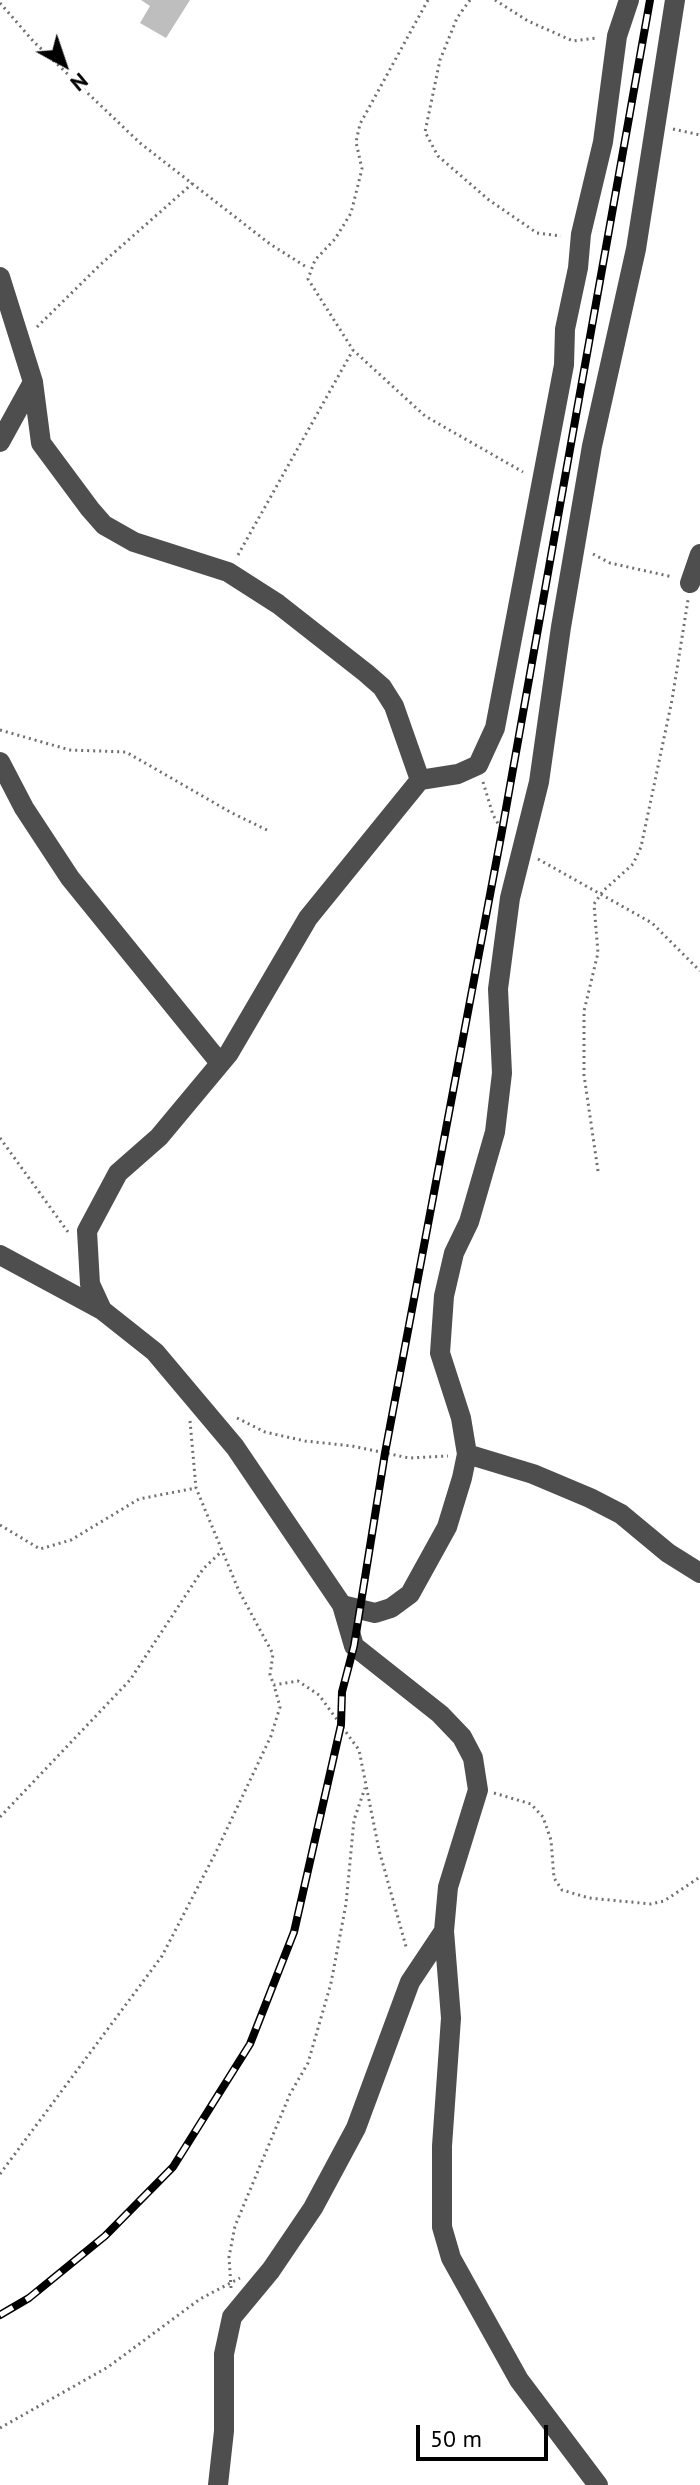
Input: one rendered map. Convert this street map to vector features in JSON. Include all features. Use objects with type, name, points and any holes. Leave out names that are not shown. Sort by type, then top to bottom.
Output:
[{"type":"street","points":[[102,1310],[90,1284],[87,1231],[93,1214],[118,1173],[159,1137],[220,1063],[308,918],[420,780],[458,774],[478,765],[495,728],[564,365],[565,329],[578,268],[581,234],[603,142],[617,36],[629,0]]},
{"type":"street","points":[[342,1605],[375,1613],[391,1608],[410,1594],[447,1527],[467,1454],[461,1418],[440,1353],[440,1328],[454,1253],[469,1222],[495,1132],[502,1073],[498,989],[510,898],[539,782],[592,446],[636,249],[658,125],[675,0]]},
{"type":"street","points":[[0,277],[23,341],[33,382],[41,443],[54,466],[104,525],[134,542],[228,572],[278,604],[382,687],[407,737],[420,780]]},
{"type":"street","points":[[0,442],[33,382]]},
{"type":"street","points":[[690,583],[700,554]]},
{"type":"street","points":[[0,762],[24,808],[70,878],[220,1063]]},
{"type":"street","points":[[0,1255],[102,1310],[155,1352],[235,1447],[342,1605],[354,1646],[440,1714],[462,1737],[473,1758],[478,1790],[448,1887],[444,1931],[451,2018],[442,2146],[442,2227],[451,2258],[519,2380],[598,2485]]},
{"type":"street","points":[[467,1454],[546,1478],[590,1498],[621,1514],[668,1553],[700,1573]]},
{"type":"street","points":[[218,2485],[224,2431],[224,2354],[232,2317],[271,2270],[313,2208],[356,2128],[410,1982],[444,1931]]},
{"type":"path","points":[[428,0],[360,124],[356,142],[362,169],[351,213],[335,239],[310,269],[308,279],[353,350],[425,416],[540,482]]},
{"type":"path","points":[[470,0],[457,18],[432,87],[425,132],[430,145],[447,166],[537,233],[553,237],[581,234]]},
{"type":"path","points":[[495,0],[528,21],[573,41],[617,36]]},
{"type":"path","points":[[0,3],[34,42],[140,143],[270,244],[310,269]]},
{"type":"path","points":[[658,125],[700,135]]},
{"type":"path","points":[[23,341],[100,265],[194,182]]},
{"type":"path","points":[[228,572],[353,350]]},
{"type":"path","points":[[576,545],[610,563],[641,572],[665,573],[690,583],[672,700],[641,847],[633,864],[594,904],[598,953],[584,1011],[584,1075],[598,1171]]},
{"type":"path","points":[[0,730],[70,750],[126,752],[269,831]]},
{"type":"path","points":[[478,765],[493,815],[520,852],[652,923],[700,971]]},
{"type":"path","points":[[0,1138],[70,1234]]},
{"type":"path","points":[[227,1412],[265,1432],[305,1441],[352,1446],[409,1458],[467,1454]]},
{"type":"path","points":[[0,2174],[162,1956],[271,1736],[280,1707],[270,1675],[273,1654],[239,1591],[196,1488],[190,1420]]},
{"type":"path","points":[[0,1525],[40,1549],[71,1540],[139,1499],[196,1488]]},
{"type":"path","points":[[0,1817],[130,1680],[203,1569],[221,1552]]},
{"type":"path","points":[[274,1685],[298,1681],[319,1695],[359,1750],[379,1850],[406,1942],[410,1982]]},
{"type":"path","points":[[232,2317],[228,2295],[233,2281],[229,2257],[235,2226],[290,2094],[308,2063],[331,1983],[346,1904],[354,1820],[366,1784]]},
{"type":"path","points":[[478,1790],[522,1800],[543,1817],[551,1840],[554,1878],[562,1890],[589,1898],[651,1904],[664,1901],[700,1877]]},
{"type":"path","points":[[0,2428],[108,2367],[200,2299],[233,2281],[271,2270]]},
{"type":"building","points":[[141,0],[190,0],[166,38],[140,23],[150,6]]},
{"type":"railway","points":[[0,2315],[29,2298],[105,2236],[173,2167],[250,2044],[294,1932],[341,1725],[342,1692],[354,1646],[385,1453],[502,831],[650,0]]}]
